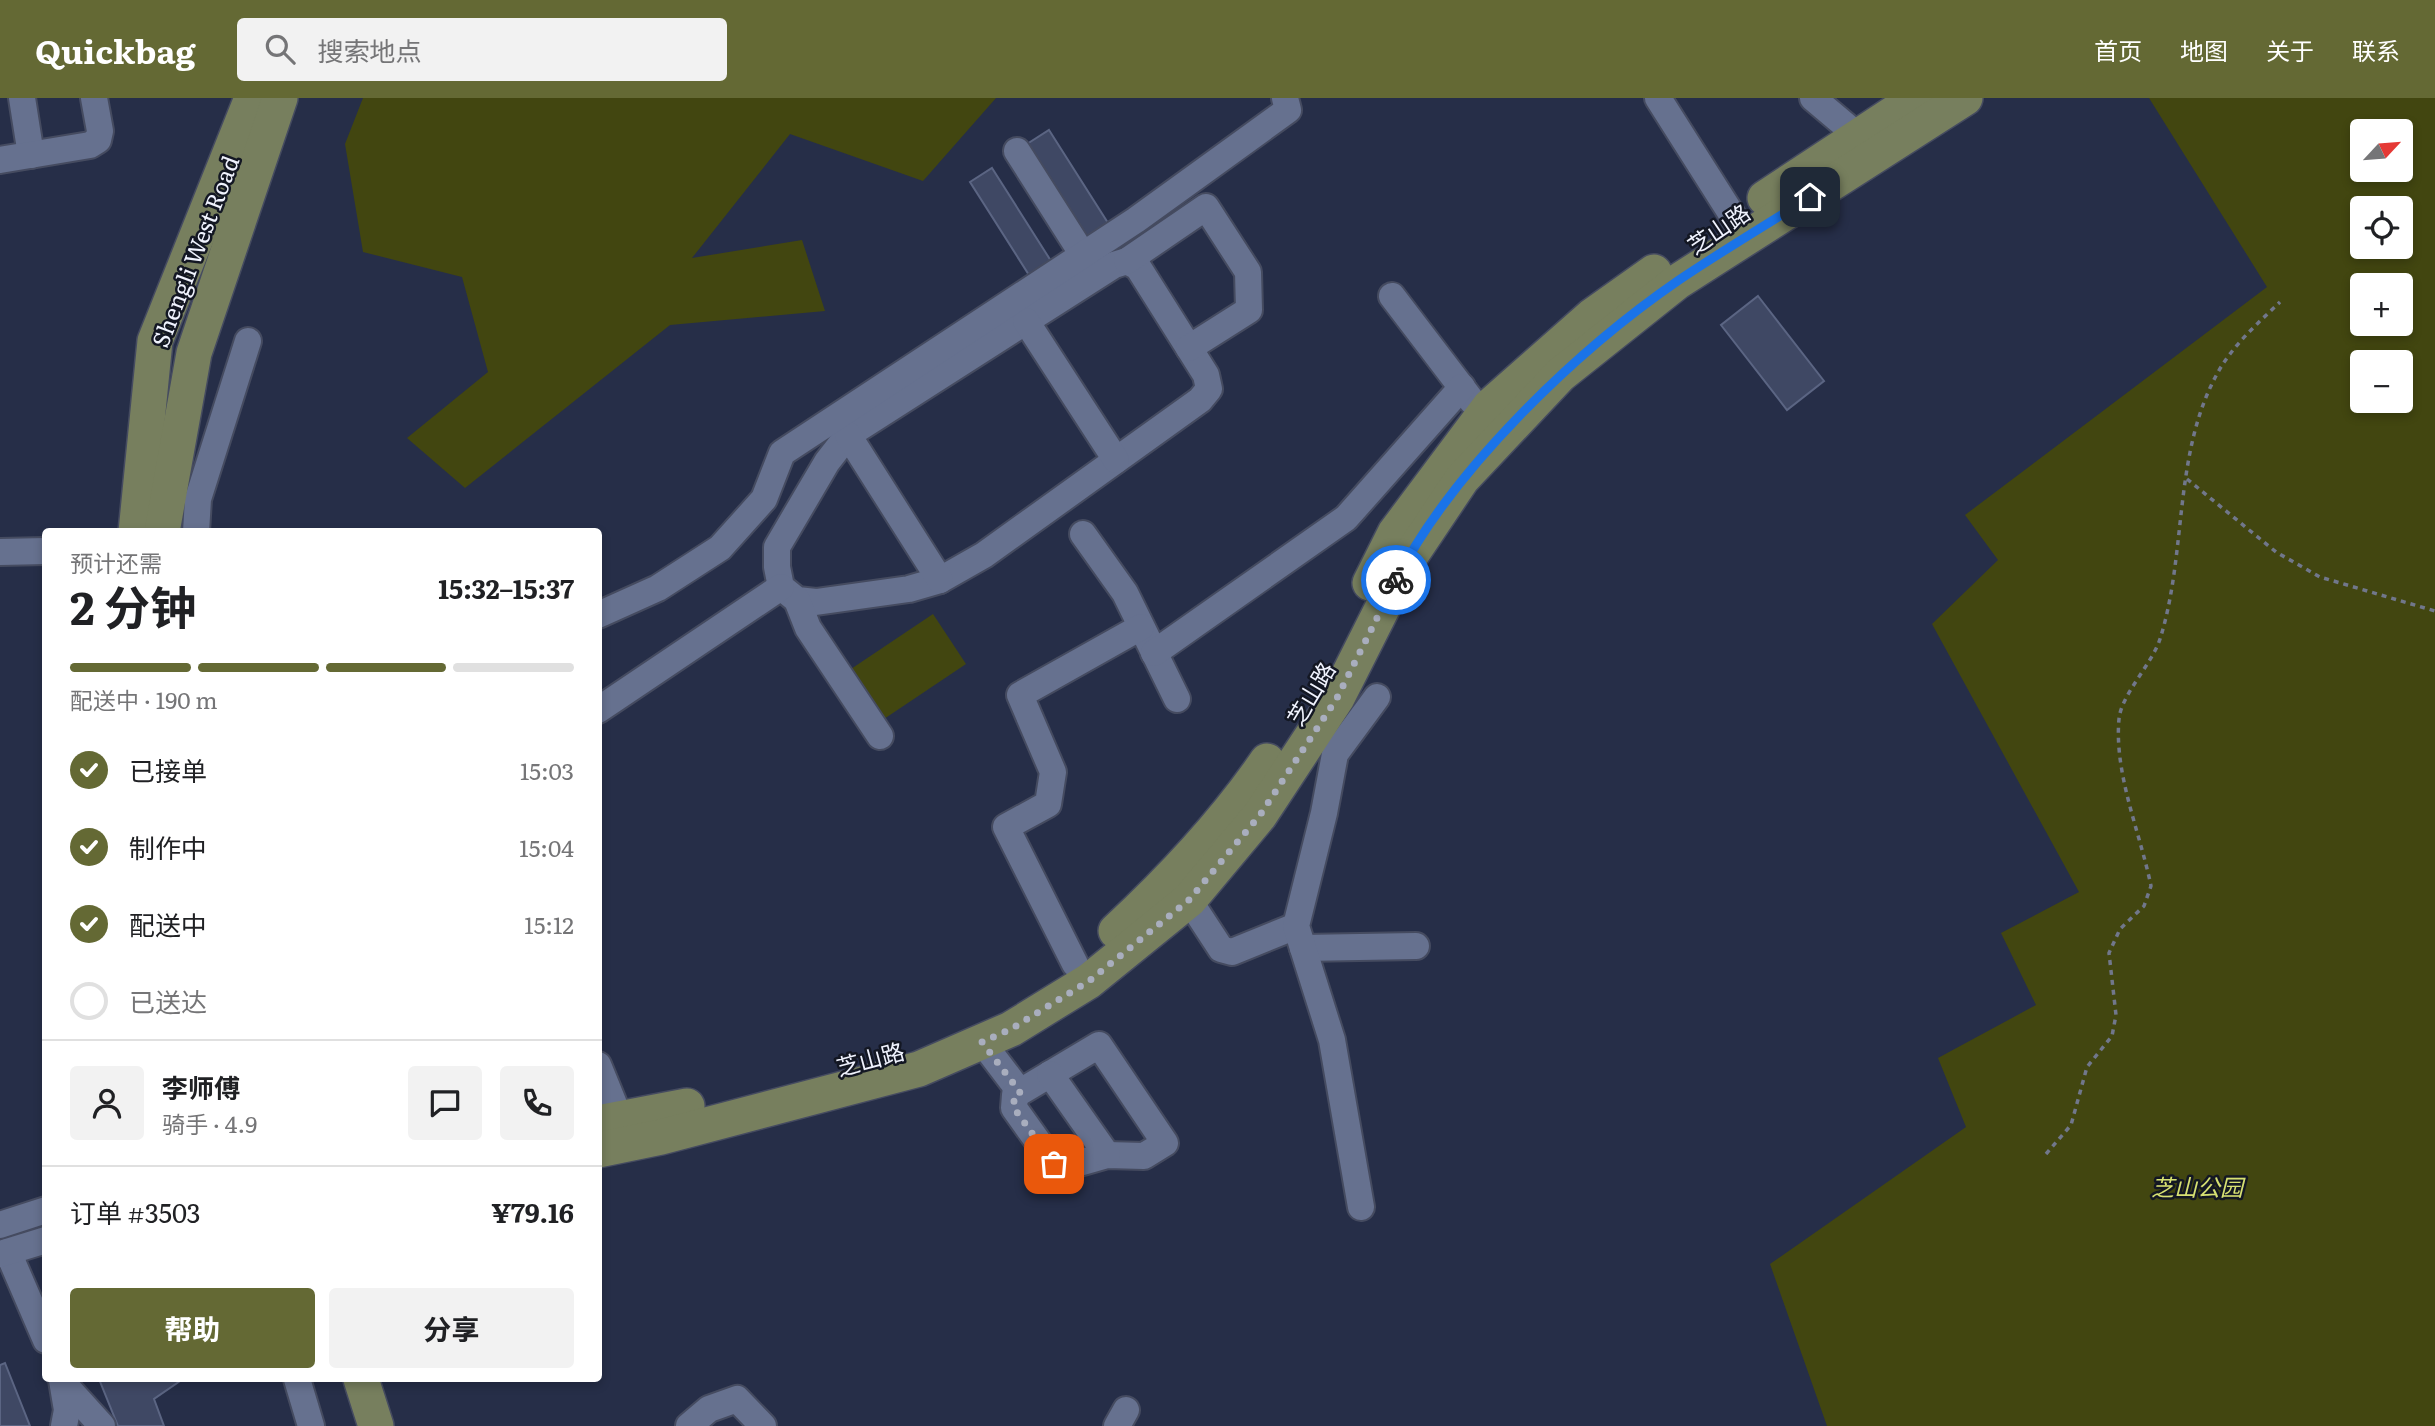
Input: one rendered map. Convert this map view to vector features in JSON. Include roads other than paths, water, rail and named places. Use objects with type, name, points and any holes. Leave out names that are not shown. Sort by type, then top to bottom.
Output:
[{"type":"main road","name":"Shengli West Road","points":[[136,528],[155,341],[252,98]]},
{"type":"main road","points":[[163,528],[194,353],[280,98]]},
{"type":"main road","name":"芝山路","points":[[609,1121],[656,1113],[912,1048],[1004,1007],[1075,964],[1164,887],[1240,800],[1316,689],[1395,533],[1483,416],[1592,316],[1734,218],[1917,98]]},
{"type":"main road","points":[[602,1149],[661,1137],[919,1069],[1011,1029],[1089,981],[1189,900],[1260,815],[1337,698],[1403,567],[1462,479],[1560,375],[1677,282],[1965,98]]},
{"type":"main road","points":[[362,1382],[376,1426]]},
{"type":"main road","points":[[384,1382],[397,1426]]},
{"type":"street","points":[[22,98],[31,155]]},
{"type":"street","points":[[0,160],[90,145],[98,140],[100,131],[94,98]]},
{"type":"street","points":[[602,612],[658,588],[720,548],[764,499],[782,453],[1083,255],[1288,110],[1285,98]]},
{"type":"street","points":[[1658,98],[1734,218]]},
{"type":"street","points":[[1813,98],[1858,136]]},
{"type":"street","points":[[1017,151],[1083,255]]},
{"type":"street","points":[[880,736],[808,628],[777,567],[777,547],[827,462],[848,435],[1114,265],[1127,261],[1206,207],[1248,272],[1249,310],[1189,348]]},
{"type":"street","points":[[602,708],[789,594],[816,602],[909,589],[940,580],[984,555],[1200,400],[1209,389],[1206,375],[1138,267],[1127,261]]},
{"type":"street","points":[[1392,296],[1483,416]]},
{"type":"street","points":[[1026,321],[1116,460]]},
{"type":"street","points":[[196,528],[198,499],[248,341]]},
{"type":"street","points":[[1154,653],[1346,518],[1462,387]]},
{"type":"street","points":[[848,435],[940,580]]},
{"type":"street","points":[[1083,534],[1125,593],[1177,699]]},
{"type":"street","points":[[0,552],[42,551]]},
{"type":"street","points":[[1075,964],[1006,827],[1048,804],[1053,772],[1020,695],[1141,627]]},
{"type":"street","points":[[1361,1207],[1332,1040],[1299,937],[1335,754],[1377,696]]},
{"type":"street","points":[[1189,900],[1221,949],[1232,952],[1299,937],[1416,946]]},
{"type":"street","points":[[982,1042],[1020,1092]]},
{"type":"street","points":[[1099,1045],[1165,1143],[1144,1156],[1107,1155],[1065,1167],[1054,1164],[1014,1108],[1014,1095],[1020,1092],[1099,1045]]},
{"type":"street","points":[[1050,1074],[1107,1155]]},
{"type":"street","points":[[602,1085],[609,1121]]},
{"type":"street","points":[[0,1225],[42,1211]]},
{"type":"street","points":[[42,1241],[4,1253],[42,1332]]},
{"type":"street","points":[[63,1382],[67,1410],[64,1426]]},
{"type":"street","points":[[63,1382],[102,1426]]},
{"type":"street","points":[[298,1382],[311,1426]]},
{"type":"street","points":[[689,1426],[709,1409],[737,1399],[763,1426]]},
{"type":"park label","name":"芝山公园","points":[[2197,1186]]}]
